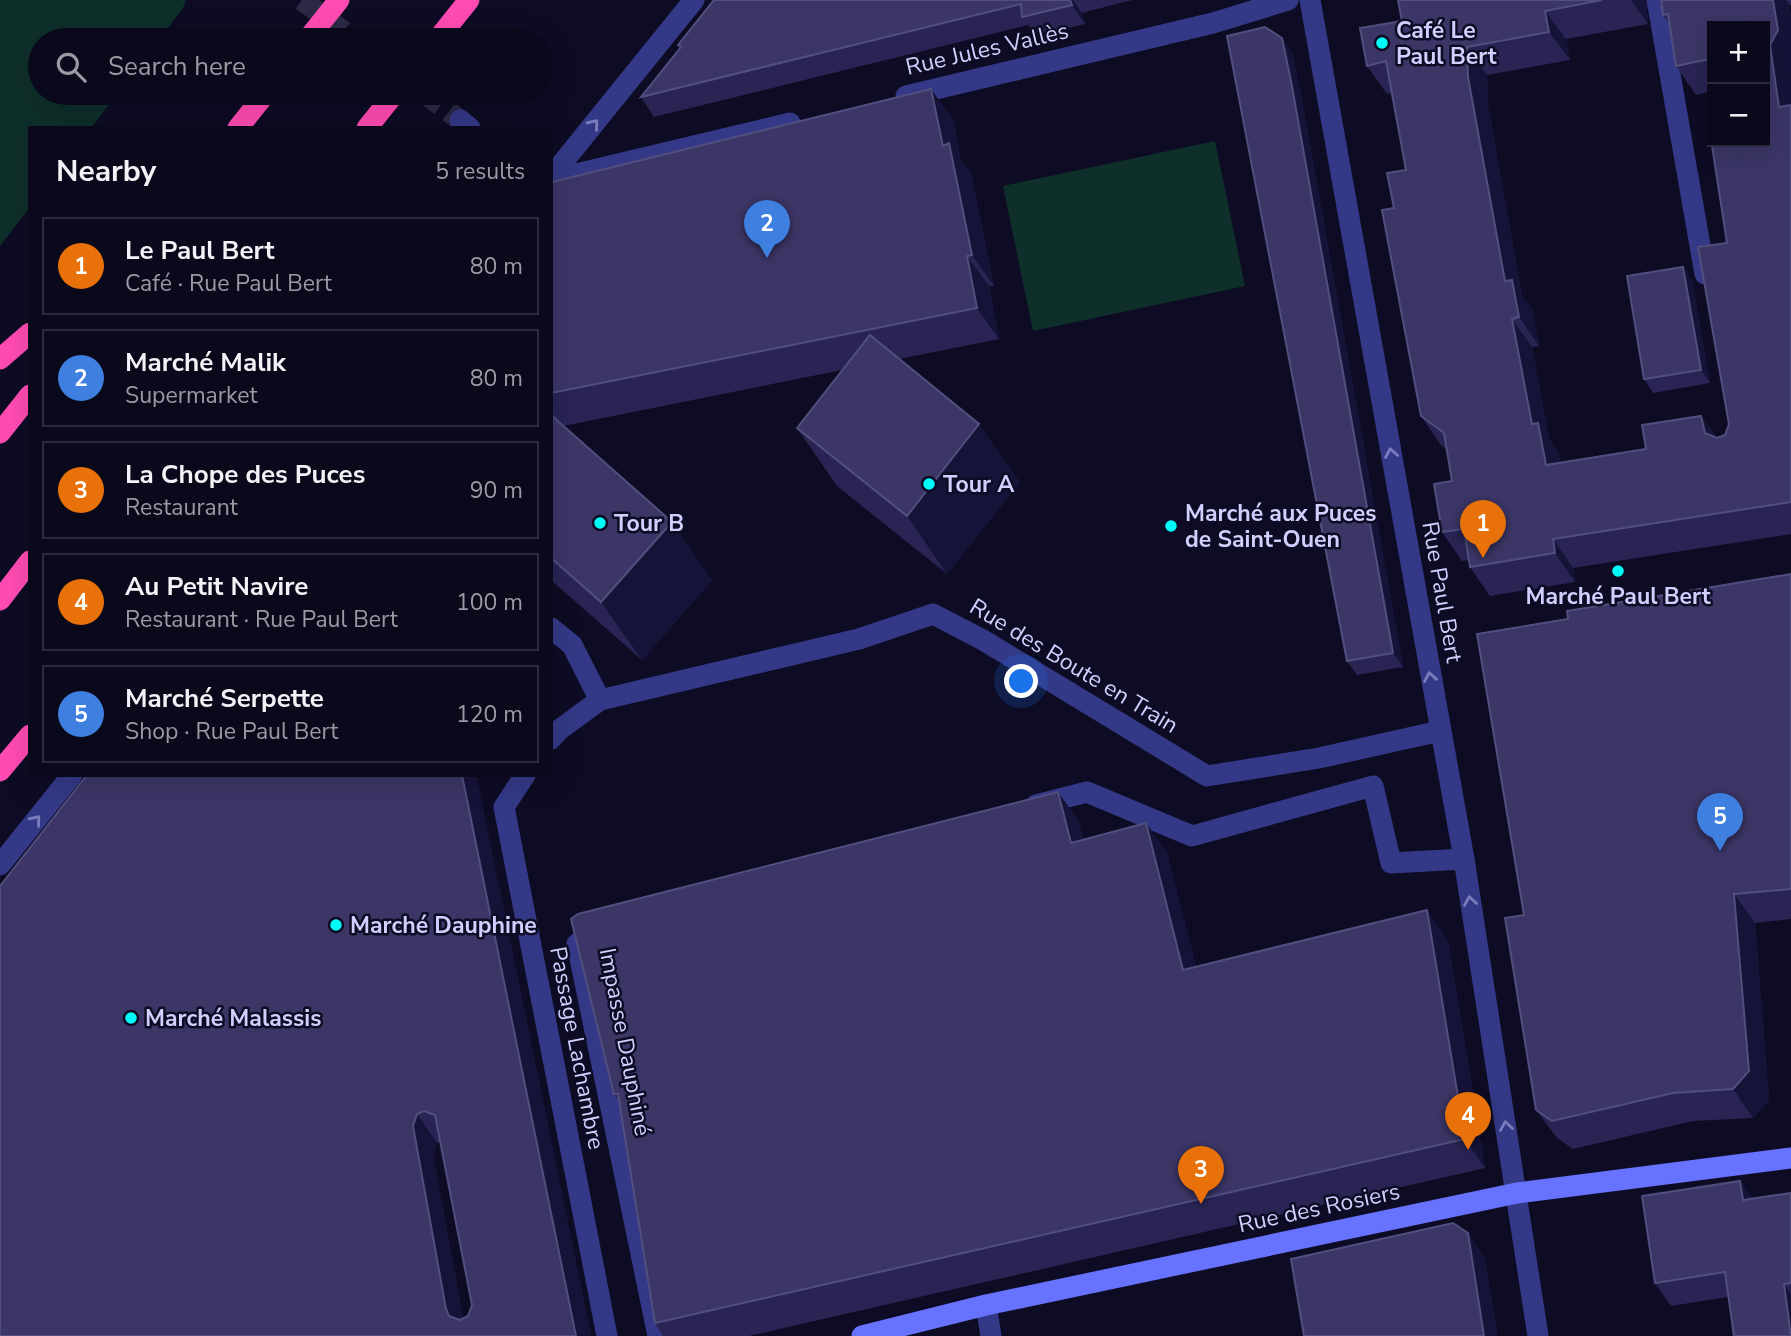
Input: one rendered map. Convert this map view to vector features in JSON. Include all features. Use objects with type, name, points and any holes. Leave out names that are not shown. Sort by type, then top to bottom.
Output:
[{"type":"highway","points":[[317,28],[339,0]]},
{"type":"highway","points":[[447,28],[469,0]]},
{"type":"highway","points":[[240,126],[256,105]]},
{"type":"highway","points":[[369,126],[385,105]]},
{"type":"highway","points":[[0,359],[28,335]]},
{"type":"highway","points":[[0,433],[28,398]]},
{"type":"highway","points":[[0,600],[28,564]]},
{"type":"highway","points":[[0,771],[28,737]]},
{"type":"street","points":[[553,176],[694,0]]},
{"type":"street","name":"Rue Jules Vallès","points":[[887,100],[1213,23],[1288,0]]},
{"type":"street","name":"Rue Paul Bert","points":[[1310,0],[1464,859],[1538,1336]]},
{"type":"street","points":[[1657,0],[1709,298]]},
{"type":"street","points":[[553,178],[806,120]]},
{"type":"street","name":"Rue des Boute en Train","points":[[600,701],[859,639],[933,614],[983,640],[1206,776],[1319,758],[1440,731]]},
{"type":"street","points":[[553,630],[572,645],[600,701],[553,737]]},
{"type":"street","points":[[0,865],[70,777]]},
{"type":"street","name":"Passage Lachambre","points":[[524,777],[504,807],[607,1336]]},
{"type":"street","points":[[1021,809],[1087,792],[1192,836],[1373,786],[1391,863],[1464,859]]},
{"type":"street","name":"Impasse Dauphiné","points":[[621,915],[608,918],[577,944],[658,1336]]},
{"type":"street","name":"Rue des Rosiers","points":[[869,1335],[986,1305],[1517,1193],[1791,1158]]},
{"type":"street","points":[[986,1305],[991,1336]]},
{"type":"green space","points":[[0,0],[186,0],[168,28],[28,28],[28,105],[109,105],[93,126],[28,126],[28,210],[0,246]]},
{"type":"green space","points":[[1215,141],[1245,286],[1033,331],[1003,186]]},
{"type":"building","points":[[714,0],[1070,0],[1072,5],[1022,17],[1021,4],[641,97]]},
{"type":"building","points":[[1398,0],[1602,0],[1545,11],[1549,32],[1467,47],[1468,77],[1505,281],[1512,280],[1519,317],[1512,319],[1532,424],[1538,423],[1546,465],[1646,449],[1642,425],[1701,416],[1705,433],[1717,438],[1725,435],[1729,424],[1698,247],[1727,243],[1712,147],[1770,147],[1770,45],[1779,107],[1791,105],[1791,502],[1553,539],[1555,553],[1470,567],[1464,529],[1442,532],[1434,484],[1452,481],[1444,433],[1421,416],[1382,210],[1394,208],[1387,173],[1406,170],[1386,61],[1367,66],[1360,28],[1402,21]]},
{"type":"building","points":[[1661,0],[1773,0],[1778,30],[1770,45],[1770,21],[1707,21],[1707,60],[1676,66],[1668,14],[1663,15]]},
{"type":"building","points":[[1265,27],[1282,38],[1291,81],[1393,653],[1347,661],[1227,36]]},
{"type":"building","points":[[931,89],[943,146],[949,143],[972,255],[967,256],[977,308],[553,393],[553,182]]},
{"type":"building","points":[[1683,267],[1701,370],[1644,379],[1627,276]]},
{"type":"building","points":[[870,335],[979,424],[907,516],[797,428]]},
{"type":"building","points":[[553,417],[672,522],[601,602],[553,560]]},
{"type":"building","points":[[1791,574],[1791,889],[1734,894],[1749,1071],[1733,1089],[1673,1093],[1552,1121],[1536,1110],[1505,918],[1524,915],[1477,634],[1568,619],[1567,611]]},
{"type":"building","points":[[85,777],[462,777],[576,1336],[0,1336],[0,886]],"holes":[[[424,1111],[435,1115],[472,1305],[468,1316],[460,1320],[449,1316],[446,1309],[413,1126],[417,1114]]]},
{"type":"building","points":[[1058,792],[1071,843],[1146,823],[1183,970],[1427,910],[1465,1139],[655,1323],[618,1094],[614,1094],[571,919],[578,914]]},
{"type":"building","points":[[1740,1181],[1743,1200],[1791,1193],[1791,1283],[1784,1284],[1791,1336],[1734,1336],[1725,1272],[1655,1283],[1642,1196]]},
{"type":"building","points":[[1453,1223],[1468,1233],[1484,1336],[1304,1336],[1291,1259]]},
{"type":"tunnel","points":[[302,0],[339,28]]},
{"type":"tunnel","points":[[440,105],[460,120]]},
{"type":"place","name":"Café Le Paul Bert","points":[[1382,43]]},
{"type":"place","name":"Marché Malik","points":[[767,258]]},
{"type":"place","name":"Tour A","points":[[929,484]]},
{"type":"place","name":"Tour B","points":[[600,523]]},
{"type":"place","name":"Marché aux Puces de Saint-Ouen","points":[[1171,526]]},
{"type":"place","name":"Le Paul Bert","points":[[1483,558]]},
{"type":"place","name":"Marché Paul Bert","points":[[1618,571]]},
{"type":"place","name":"Marché Serpette","points":[[1720,851]]},
{"type":"place","name":"Marché Dauphine","points":[[336,925]]},
{"type":"place","name":"Marché Malassis","points":[[131,1018]]},
{"type":"place","name":"Au Petit Navire","points":[[1468,1150]]},
{"type":"place","name":"La Chope des Puces","points":[[1201,1204]]}]
